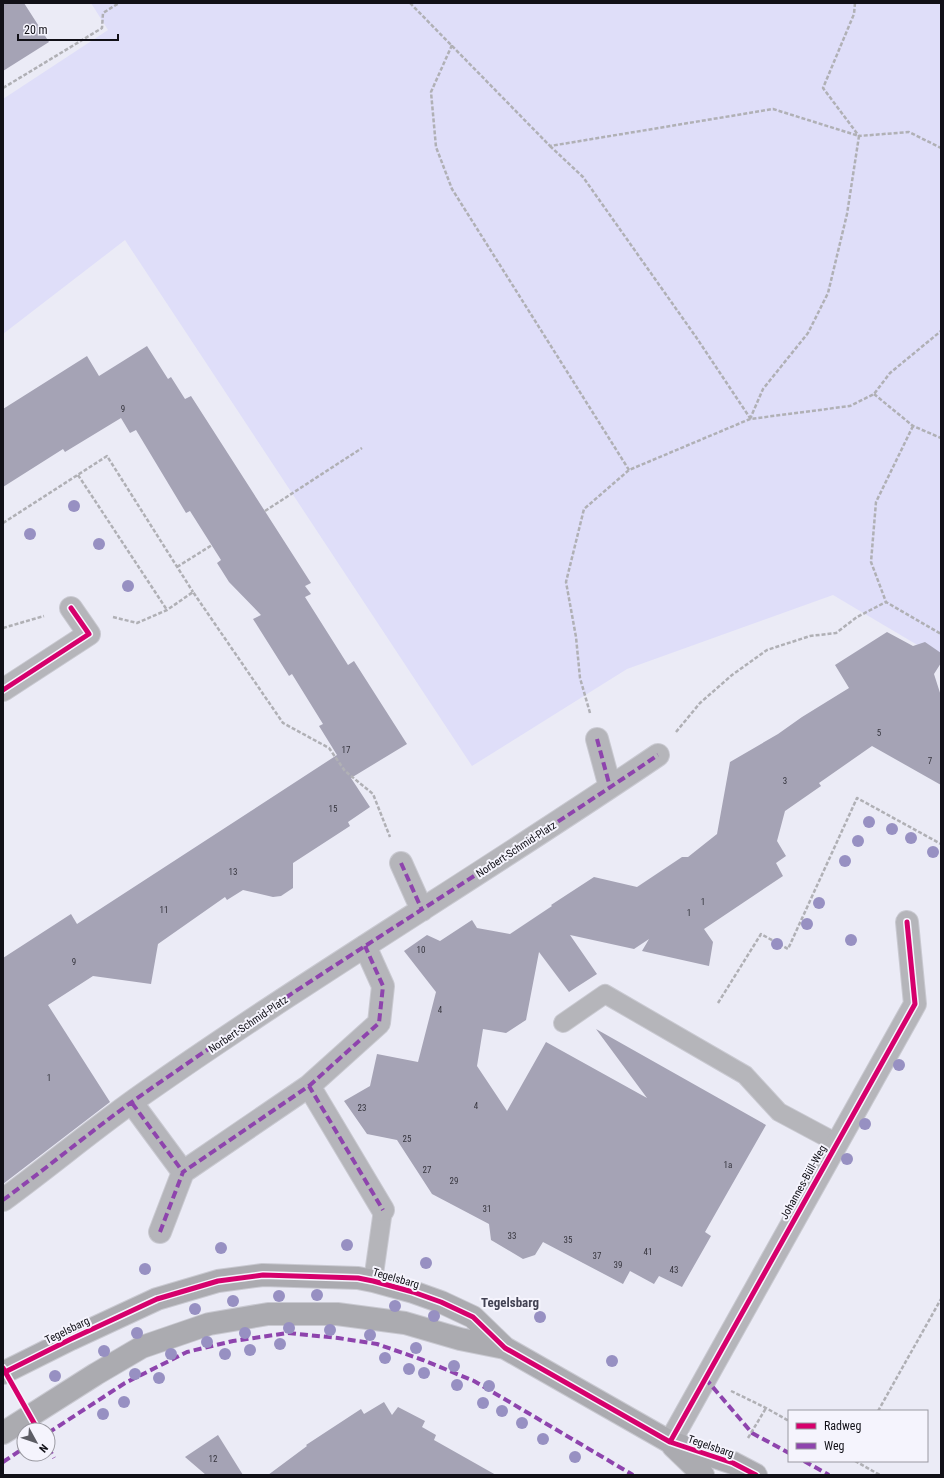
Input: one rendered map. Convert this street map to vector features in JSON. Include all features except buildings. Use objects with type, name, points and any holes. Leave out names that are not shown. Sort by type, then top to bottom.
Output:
[{"type":"street","points":[[3,690],[89,634],[71,608]]},
{"type":"street","points":[[597,739],[610,787]]},
{"type":"street","name":"Norbert-Schmid-Platz","points":[[3,1200],[132,1103],[225,1038],[658,755]]},
{"type":"street","points":[[401,863],[422,910]]},
{"type":"street","name":"Johannes-Büll-Weg","points":[[670,1442],[915,1004],[907,922]]},
{"type":"street","points":[[160,1232],[183,1172],[309,1086],[379,1023],[383,986],[365,946]]},
{"type":"street","points":[[309,1086],[383,1210]]},
{"type":"street","points":[[132,1103],[183,1172]]},
{"type":"street","name":"Tegelsbarg","points":[[3,1373],[157,1299],[218,1281],[262,1275],[358,1278],[373,1281],[441,1302],[473,1317],[505,1348],[670,1442],[734,1463],[756,1475]]},
{"type":"street","name":"Tegelsbarg","points":[[3,1433],[96,1374],[142,1347],[209,1324],[268,1314],[337,1314],[405,1323],[460,1340],[505,1348]]},
{"type":"street","name":"Tegelsbarg","points":[[670,1442],[704,1475]]},
{"type":"lane","points":[[563,1023],[606,994],[745,1075],[779,1112],[837,1143]]},
{"type":"lane","points":[[373,1281],[383,1210]]},
{"type":"path","points":[[3,88],[102,28],[103,13],[118,3]]},
{"type":"path","points":[[410,3],[550,146],[583,177],[696,337],[750,419]]},
{"type":"path","points":[[750,419],[763,389],[808,333],[828,293],[847,214],[859,136],[823,88],[854,14],[855,3]]},
{"type":"path","points":[[452,45],[431,92],[436,147],[452,189],[629,470]]},
{"type":"path","points":[[550,146],[773,109],[859,136],[909,132],[941,148]]},
{"type":"path","points":[[597,739],[580,678],[576,637],[566,582],[584,509],[629,470],[750,419],[850,406],[874,394],[890,373],[941,331]]},
{"type":"path","points":[[874,394],[913,426],[941,438]]},
{"type":"path","points":[[913,426],[876,502],[871,562],[886,602],[941,634]]},
{"type":"path","points":[[265,511],[362,448]]},
{"type":"path","points":[[3,523],[106,456],[193,592],[283,723],[329,748],[345,771],[373,794],[401,863]]},
{"type":"path","points":[[78,475],[167,610]]},
{"type":"path","points":[[177,567],[212,545]]},
{"type":"path","points":[[137,623],[167,610],[193,592]]},
{"type":"path","points":[[658,755],[700,703],[732,675],[767,650],[810,636],[836,633],[857,616],[886,602]]},
{"type":"path","points":[[718,1003],[761,934],[788,949],[857,798],[941,844]]},
{"type":"path","points":[[879,1410],[941,1299]]},
{"type":"path","points":[[705,1378],[766,1408],[788,1421]]},
{"type":"path","points":[[857,1462],[880,1475]]},
{"type":"shaded area","points":[[91,3],[941,3],[941,659],[833,595],[627,669],[472,766],[125,240],[3,334],[3,99],[108,30]]},
{"type":"marked path","points":[[597,739],[610,787]]},
{"type":"marked path","points":[[3,1200],[128,1105],[209,1049],[658,755]]},
{"type":"marked path","points":[[401,863],[422,910]]},
{"type":"marked path","points":[[309,1086],[379,1023],[383,986],[365,946]]},
{"type":"marked path","points":[[160,1232],[183,1172],[309,1086],[383,1210]]},
{"type":"marked path","points":[[132,1103],[183,1172]]},
{"type":"marked path","points":[[56,1428],[125,1383],[187,1352],[233,1341],[288,1333],[377,1344],[423,1360],[474,1381],[633,1475]]},
{"type":"marked path","points":[[705,1378],[752,1433],[788,1452]]},
{"type":"marked path","points":[[3,1462],[16,1453]]},
{"type":"marked path","points":[[806,1462],[829,1475]]},
{"type":"cycle path","points":[[3,690],[89,634],[71,608]]},
{"type":"cycle path","points":[[670,1442],[915,1004],[907,922]]},
{"type":"cycle path","points":[[3,1373],[157,1299],[218,1281],[263,1275],[358,1278],[413,1292],[441,1302],[473,1317],[505,1348],[670,1442],[733,1463],[756,1475]]},
{"type":"cycle path","points":[[3,1368],[33,1422]]},
{"type":"district","name":"Tegelsbarg","points":[[510,1302]]}]
